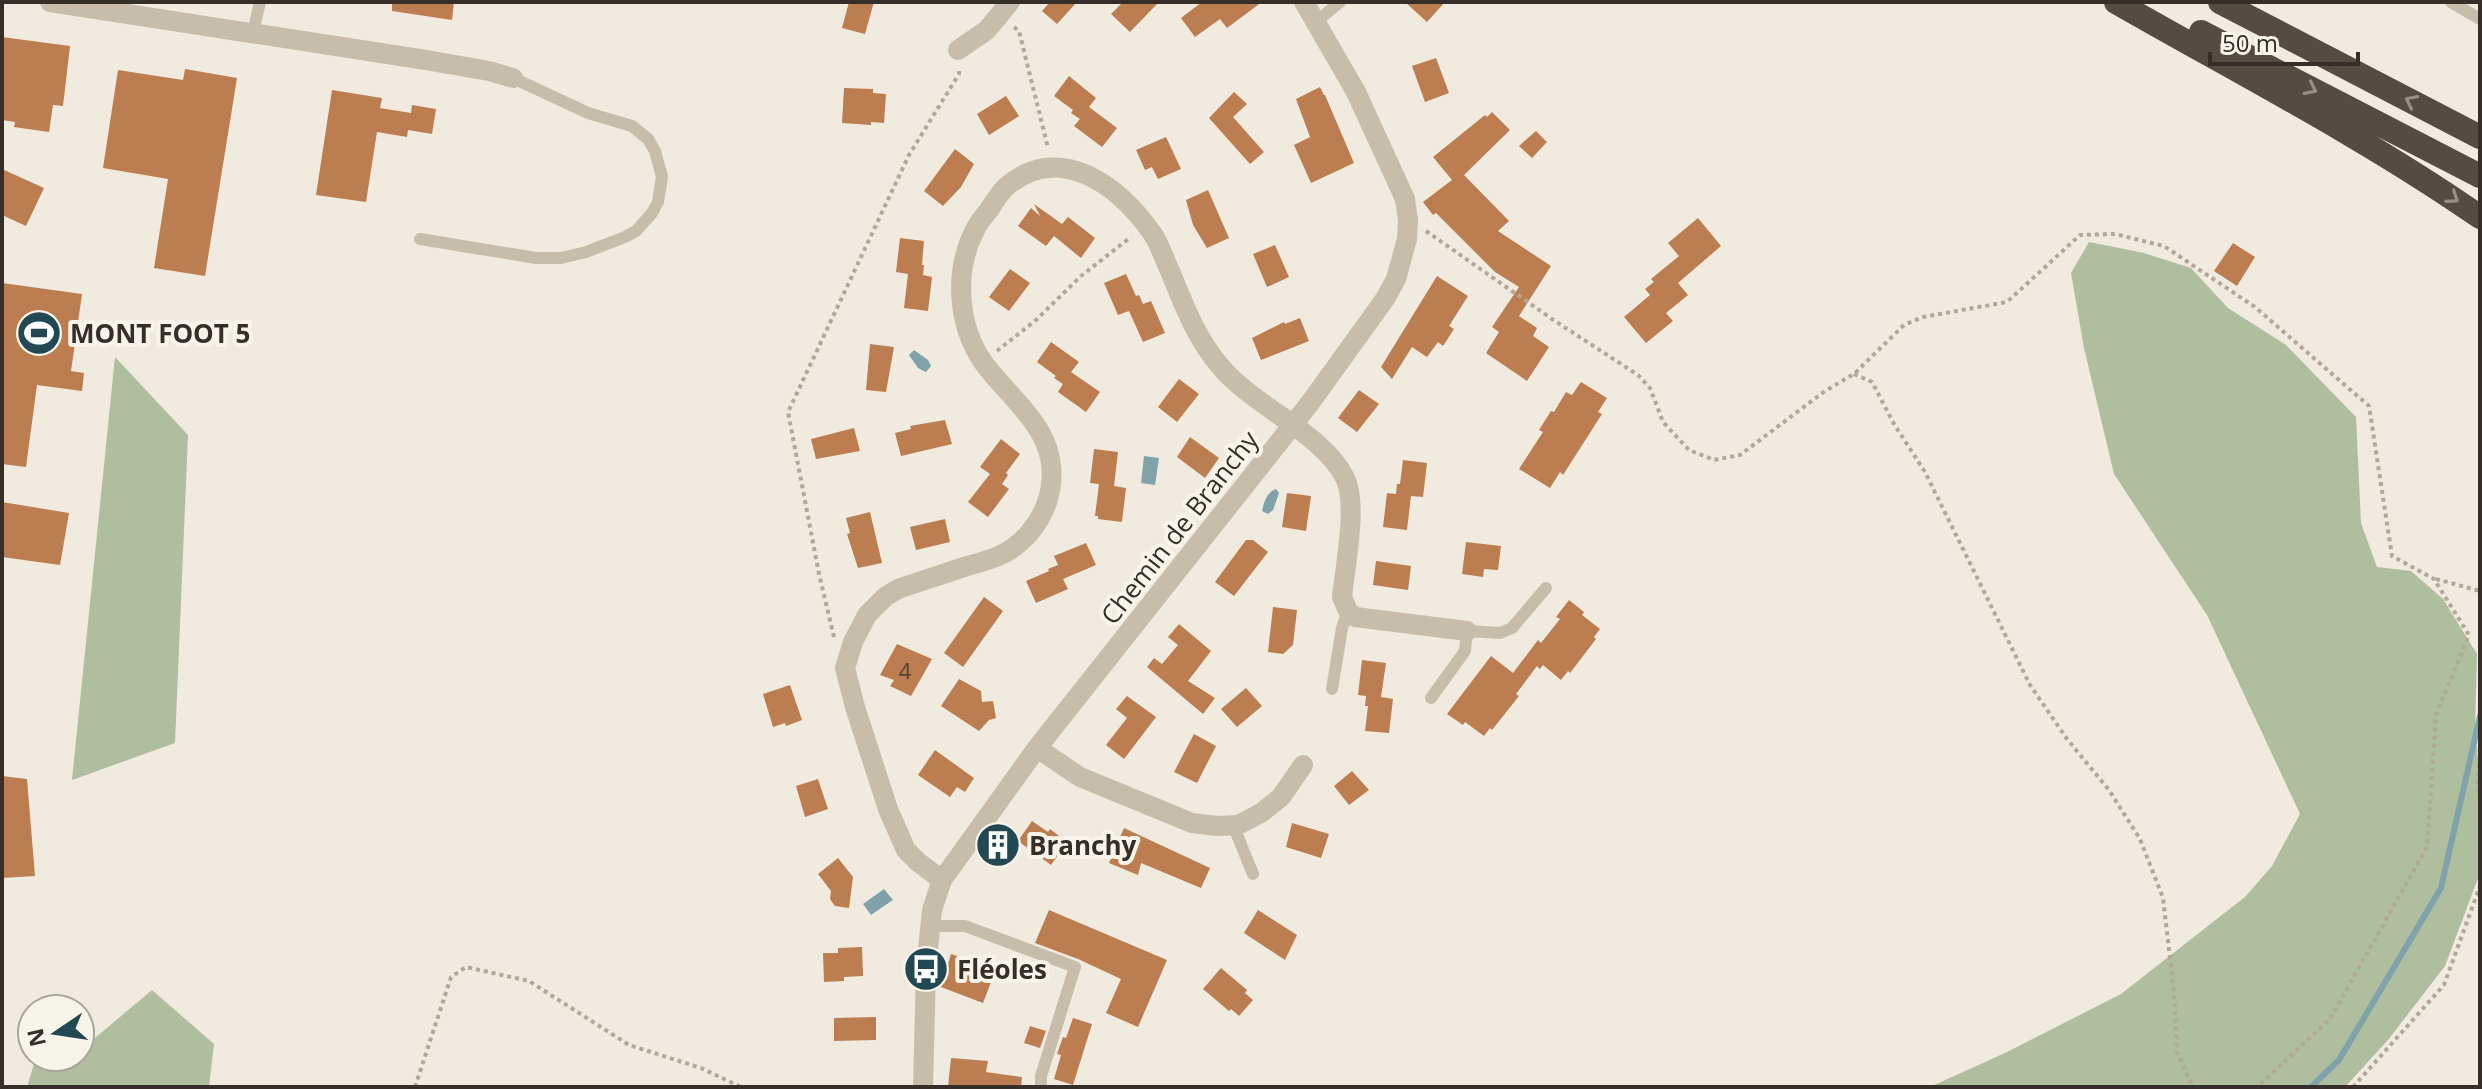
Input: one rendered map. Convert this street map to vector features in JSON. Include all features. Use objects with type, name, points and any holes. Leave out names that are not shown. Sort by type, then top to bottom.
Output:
[{"type":"highway","points":[[2116,2],[2377,151],[2480,217]]},
{"type":"highway","points":[[2142,2],[2480,176]]},
{"type":"highway","points":[[2220,2],[2480,137]]},
{"type":"street","points":[[50,2],[473,68],[513,78]]},
{"type":"street","name":"Chemin de Branchy","points":[[923,1087],[925,985],[930,926],[942,880],[1037,748],[1292,426],[1385,299],[1396,279],[1404,254],[1408,220],[1405,199],[1356,92],[1304,2]]},
{"type":"street","points":[[958,50],[987,30],[1005,8]]},
{"type":"street","points":[[942,880],[906,850],[888,809],[845,668],[853,642],[867,615],[885,597],[898,589],[1000,555],[1018,544],[1040,522],[1048,501],[1052,477],[1040,433],[983,362],[967,331],[963,311],[962,265],[975,229],[1005,187],[1025,173],[1053,166],[1071,168],[1094,177],[1113,191],[1154,236],[1207,351],[1229,377],[1328,454],[1347,480],[1351,498],[1342,597],[1348,611],[1355,617],[1467,631]]},
{"type":"street","points":[[1037,748],[1080,777],[1192,823],[1217,826],[1233,825],[1261,813],[1281,797],[1303,765]]},
{"type":"lane","points":[[253,33],[260,2]]},
{"type":"lane","points":[[1316,22],[1340,2]]},
{"type":"lane","points":[[2451,2],[2480,19]]},
{"type":"lane","points":[[420,239],[536,258],[561,258],[625,237],[636,231],[652,213],[658,202],[662,177],[660,164],[648,139],[632,126],[588,113],[513,78]]},
{"type":"lane","points":[[1431,698],[1465,651],[1467,631],[1500,633],[1512,628],[1546,588]]},
{"type":"lane","points":[[1332,689],[1342,628],[1348,611]]},
{"type":"lane","points":[[1233,825],[1253,874]]},
{"type":"lane","points":[[930,926],[965,926],[1075,967],[1041,1076],[1041,1087]]},
{"type":"path","points":[[1005,8],[1019,31],[1053,166]]},
{"type":"path","points":[[845,668],[835,642],[819,574],[788,412],[909,155],[959,74],[958,50]]},
{"type":"path","points":[[1408,220],[1638,375],[1650,388],[1663,422],[1672,434],[1689,450],[1714,460],[1740,455],[1825,391],[1854,374],[1904,325],[1923,317],[2007,302],[2080,235],[2115,234],[2164,246],[2255,307],[2369,406],[2392,556],[2434,579],[2480,591]]},
{"type":"path","points":[[983,362],[1036,320],[1081,276],[1146,225]]},
{"type":"path","points":[[1854,374],[1872,382],[1925,472],[2030,685],[2067,739],[2109,790],[2140,839],[2163,898],[2177,1052],[2193,1087]]},
{"type":"path","points":[[2257,1087],[2330,1019],[2427,847],[2436,715],[2469,635],[2434,579]]},
{"type":"path","points":[[2480,740],[2480,796]]},
{"type":"path","points":[[2353,1087],[2444,985],[2480,886]]},
{"type":"path","points":[[415,1087],[451,977],[466,967],[529,981],[629,1045],[701,1068],[741,1087]]},
{"type":"green space","points":[[2089,242],[2144,253],[2191,268],[2228,308],[2286,345],[2356,417],[2361,523],[2377,567],[2411,571],[2443,599],[2477,654],[2475,728],[2480,783],[2480,873],[2445,966],[2388,1040],[2345,1087],[1930,1087],[2121,994],[2245,897],[2272,866],[2300,814],[2207,615],[2114,474],[2084,348],[2071,273]]},
{"type":"green space","points":[[115,357],[188,435],[175,743],[72,780]]},
{"type":"green space","points":[[152,990],[214,1044],[209,1087],[27,1087],[31,1073],[96,1073],[96,1037]]},
{"type":"water","points":[[914,350],[928,360],[931,366],[926,372],[918,368],[909,355]]},
{"type":"water","points":[[1144,456],[1159,458],[1155,485],[1141,483]]},
{"type":"water","points":[[1276,489],[1279,493],[1273,510],[1268,514],[1262,511],[1264,504],[1268,495]]},
{"type":"water","points":[[884,889],[893,900],[871,915],[863,904]]},
{"type":"building","points":[[392,2],[454,2],[452,20],[392,11]]},
{"type":"building","points":[[849,2],[874,2],[865,34],[842,28]]},
{"type":"building","points":[[1050,2],[1077,2],[1057,24],[1042,11]]},
{"type":"building","points":[[1123,2],[1159,2],[1130,32],[1111,14]]},
{"type":"building","points":[[1202,2],[1262,2],[1227,28],[1220,19],[1195,37],[1181,18]]},
{"type":"building","points":[[1405,2],[1445,2],[1427,22]]},
{"type":"building","points":[[2,37],[70,46],[63,106],[53,105],[49,132],[14,127],[15,122],[2,120]]},
{"type":"building","points":[[1436,58],[1449,93],[1425,102],[1412,66]]},
{"type":"building","points":[[185,69],[237,78],[205,276],[154,268],[168,179],[103,168],[118,70],[183,80]]},
{"type":"building","points":[[1069,76],[1096,98],[1089,107],[1117,128],[1102,147],[1074,126],[1080,119],[1054,96]]},
{"type":"building","points":[[1320,87],[1354,163],[1311,183],[1294,145],[1310,137],[1296,99]]},
{"type":"building","points":[[844,88],[873,89],[873,93],[886,94],[884,123],[842,123]]},
{"type":"building","points":[[332,90],[382,98],[380,108],[411,113],[412,105],[436,109],[432,134],[408,130],[407,137],[377,132],[366,202],[316,195]]},
{"type":"building","points":[[1234,92],[1247,104],[1233,117],[1264,152],[1250,164],[1209,118]]},
{"type":"building","points":[[1006,96],[1019,116],[989,135],[977,114]]},
{"type":"building","points":[[1492,112],[1510,130],[1464,175],[1509,221],[1498,231],[1551,266],[1519,316],[1537,328],[1533,336],[1549,347],[1527,381],[1486,353],[1499,332],[1492,327],[1519,287],[1495,272],[1423,202],[1452,180],[1433,157]]},
{"type":"building","points":[[1536,131],[1547,142],[1532,158],[1519,146]]},
{"type":"building","points":[[1166,137],[1181,169],[1158,179],[1152,167],[1145,170],[1136,150]]},
{"type":"building","points":[[955,149],[974,164],[961,187],[943,206],[924,191]]},
{"type":"building","points":[[2,169],[44,188],[26,226],[2,215]]},
{"type":"building","points":[[1208,190],[1229,238],[1207,248],[1193,225],[1186,200]]},
{"type":"building","points":[[1034,204],[1062,224],[1068,217],[1095,238],[1081,258],[1054,236],[1046,246],[1018,226],[1031,208],[1040,216]]},
{"type":"building","points":[[1698,218],[1721,246],[1678,283],[1688,295],[1666,313],[1673,321],[1646,343],[1624,317],[1650,295],[1645,289],[1654,282],[1651,279],[1679,256],[1668,243]]},
{"type":"building","points":[[900,238],[924,241],[923,275],[932,277],[928,311],[904,308],[908,274],[896,272]]},
{"type":"building","points":[[2233,243],[2255,257],[2237,286],[2214,271]]},
{"type":"building","points":[[1275,245],[1289,277],[1267,287],[1253,254]]},
{"type":"building","points":[[1010,269],[1030,283],[1009,311],[989,297]]},
{"type":"building","points":[[1126,274],[1143,304],[1151,301],[1165,333],[1143,342],[1129,311],[1118,315],[1104,283]]},
{"type":"building","points":[[1437,276],[1468,296],[1449,326],[1454,329],[1443,346],[1438,342],[1427,357],[1412,347],[1392,379],[1381,367]]},
{"type":"building","name":"MONT FOOT 5","points":[[2,283],[82,294],[71,371],[84,373],[82,391],[37,385],[26,467],[2,464]]},
{"type":"building","points":[[1300,318],[1309,341],[1261,360],[1252,338],[1284,322]]},
{"type":"building","points":[[1051,342],[1079,362],[1071,372],[1100,392],[1086,412],[1058,392],[1063,384],[1037,362]]},
{"type":"building","points":[[870,344],[894,347],[886,392],[866,390]]},
{"type":"building","points":[[1179,379],[1199,394],[1177,422],[1158,407]]},
{"type":"building","points":[[1581,382],[1607,398],[1598,412],[1602,414],[1563,475],[1560,472],[1550,488],[1519,469],[1543,432],[1539,430],[1551,411],[1554,412],[1566,392],[1572,395]]},
{"type":"building","points":[[1359,390],[1379,404],[1357,432],[1338,418]]},
{"type":"building","points":[[945,420],[952,444],[901,456],[895,433],[911,429],[910,426]]},
{"type":"building","points":[[854,428],[860,451],[816,459],[811,439]]},
{"type":"building","points":[[1190,437],[1219,458],[1205,478],[1177,457]]},
{"type":"building","points":[[1001,439],[1020,454],[1002,484],[1009,489],[988,517],[968,502],[990,474],[980,467]]},
{"type":"building","points":[[1094,449],[1118,452],[1114,486],[1126,488],[1122,522],[1095,516],[1099,484],[1090,483]]},
{"type":"building","points":[[1403,460],[1427,463],[1423,497],[1411,496],[1407,530],[1383,527],[1387,493],[1396,494]]},
{"type":"building","points":[[1287,493],[1311,496],[1306,531],[1282,527]]},
{"type":"building","points":[[2,502],[69,513],[60,565],[2,557]]},
{"type":"building","points":[[870,512],[882,563],[858,568],[847,534],[850,533],[846,518]]},
{"type":"building","points":[[945,519],[950,542],[916,550],[910,527]]},
{"type":"building","points":[[1246,540],[1253,540],[1268,552],[1234,596],[1215,582]]},
{"type":"building","points":[[1466,542],[1501,546],[1498,570],[1484,569],[1483,577],[1462,574]]},
{"type":"building","points":[[1086,543],[1096,565],[1063,579],[1068,589],[1036,603],[1026,581],[1058,565],[1054,556]]},
{"type":"building","points":[[1376,561],[1411,566],[1408,590],[1373,585]]},
{"type":"building","points":[[984,597],[1003,611],[963,667],[944,653]]},
{"type":"building","points":[[1569,600],[1600,629],[1570,673],[1568,671],[1561,680],[1543,665],[1540,669],[1537,666],[1516,694],[1519,696],[1484,736],[1447,714],[1491,656],[1513,673],[1538,640],[1541,643],[1560,619],[1556,617]]},
{"type":"building","points":[[1273,607],[1297,610],[1293,645],[1283,654],[1268,652]]},
{"type":"building","points":[[1179,624],[1211,651],[1188,681],[1215,698],[1203,714],[1147,667],[1154,658],[1162,664],[1178,645],[1168,637]]},
{"type":"building","points":[[897,644],[932,659],[911,696],[890,686],[894,680],[880,675]]},
{"type":"building","points":[[1362,660],[1386,663],[1381,697],[1393,699],[1389,733],[1365,731],[1368,706],[1365,706],[1366,696],[1358,695]]},
{"type":"building","points":[[959,679],[981,691],[982,702],[993,701],[996,718],[989,720],[979,731],[941,706]]},
{"type":"building","points":[[790,685],[802,720],[773,727],[763,694]]},
{"type":"building","points":[[1246,688],[1262,706],[1237,727],[1221,709]]},
{"type":"building","points":[[1127,696],[1156,717],[1124,759],[1106,745],[1127,718],[1116,709]]},
{"type":"building","points":[[1194,734],[1216,746],[1197,783],[1174,772]]},
{"type":"building","points":[[935,750],[974,778],[965,792],[957,787],[950,797],[918,775]]},
{"type":"building","points":[[1352,771],[1369,790],[1349,805],[1334,786]]},
{"type":"building","points":[[2,776],[27,779],[35,876],[2,878]]},
{"type":"building","points":[[818,779],[828,809],[805,817],[796,786]]},
{"type":"building","points":[[1032,821],[1048,832],[1050,829],[1067,842],[1051,865],[1018,841]]},
{"type":"building","points":[[1292,823],[1329,834],[1321,858],[1286,847]]},
{"type":"building","points":[[1124,828],[1210,868],[1201,888],[1141,863],[1138,875],[1109,863]]},
{"type":"building","points":[[838,858],[853,877],[849,908],[835,906],[830,899],[831,891],[818,874]]},
{"type":"building","points":[[1049,910],[1167,960],[1138,1027],[1106,1013],[1121,979],[1035,943]]},
{"type":"building","points":[[1258,910],[1297,935],[1285,960],[1244,933]]},
{"type":"building","points":[[862,947],[863,976],[824,982],[823,953],[838,953],[838,948]]},
{"type":"building","points":[[951,954],[996,969],[983,1003],[941,987]]},
{"type":"building","points":[[1221,968],[1247,990],[1245,993],[1253,1000],[1239,1016],[1203,989]]},
{"type":"building","points":[[876,1017],[876,1040],[834,1041],[834,1018]]},
{"type":"building","points":[[1073,1018],[1092,1024],[1073,1085],[1054,1079],[1061,1055],[1057,1054]]},
{"type":"building","points":[[1030,1026],[1046,1031],[1040,1048],[1024,1043]]},
{"type":"building","points":[[951,1058],[988,1061],[986,1072],[1022,1077],[1021,1087],[948,1087]]},
{"type":"waterway","points":[[2311,1087],[2339,1060],[2441,888],[2480,716]]},
{"type":"place","name":"MONT FOOT 5","points":[[39,333]]},
{"type":"place","name":"Branchy","points":[[998,845]]},
{"type":"place","name":"Fléoles","points":[[926,969]]}]
